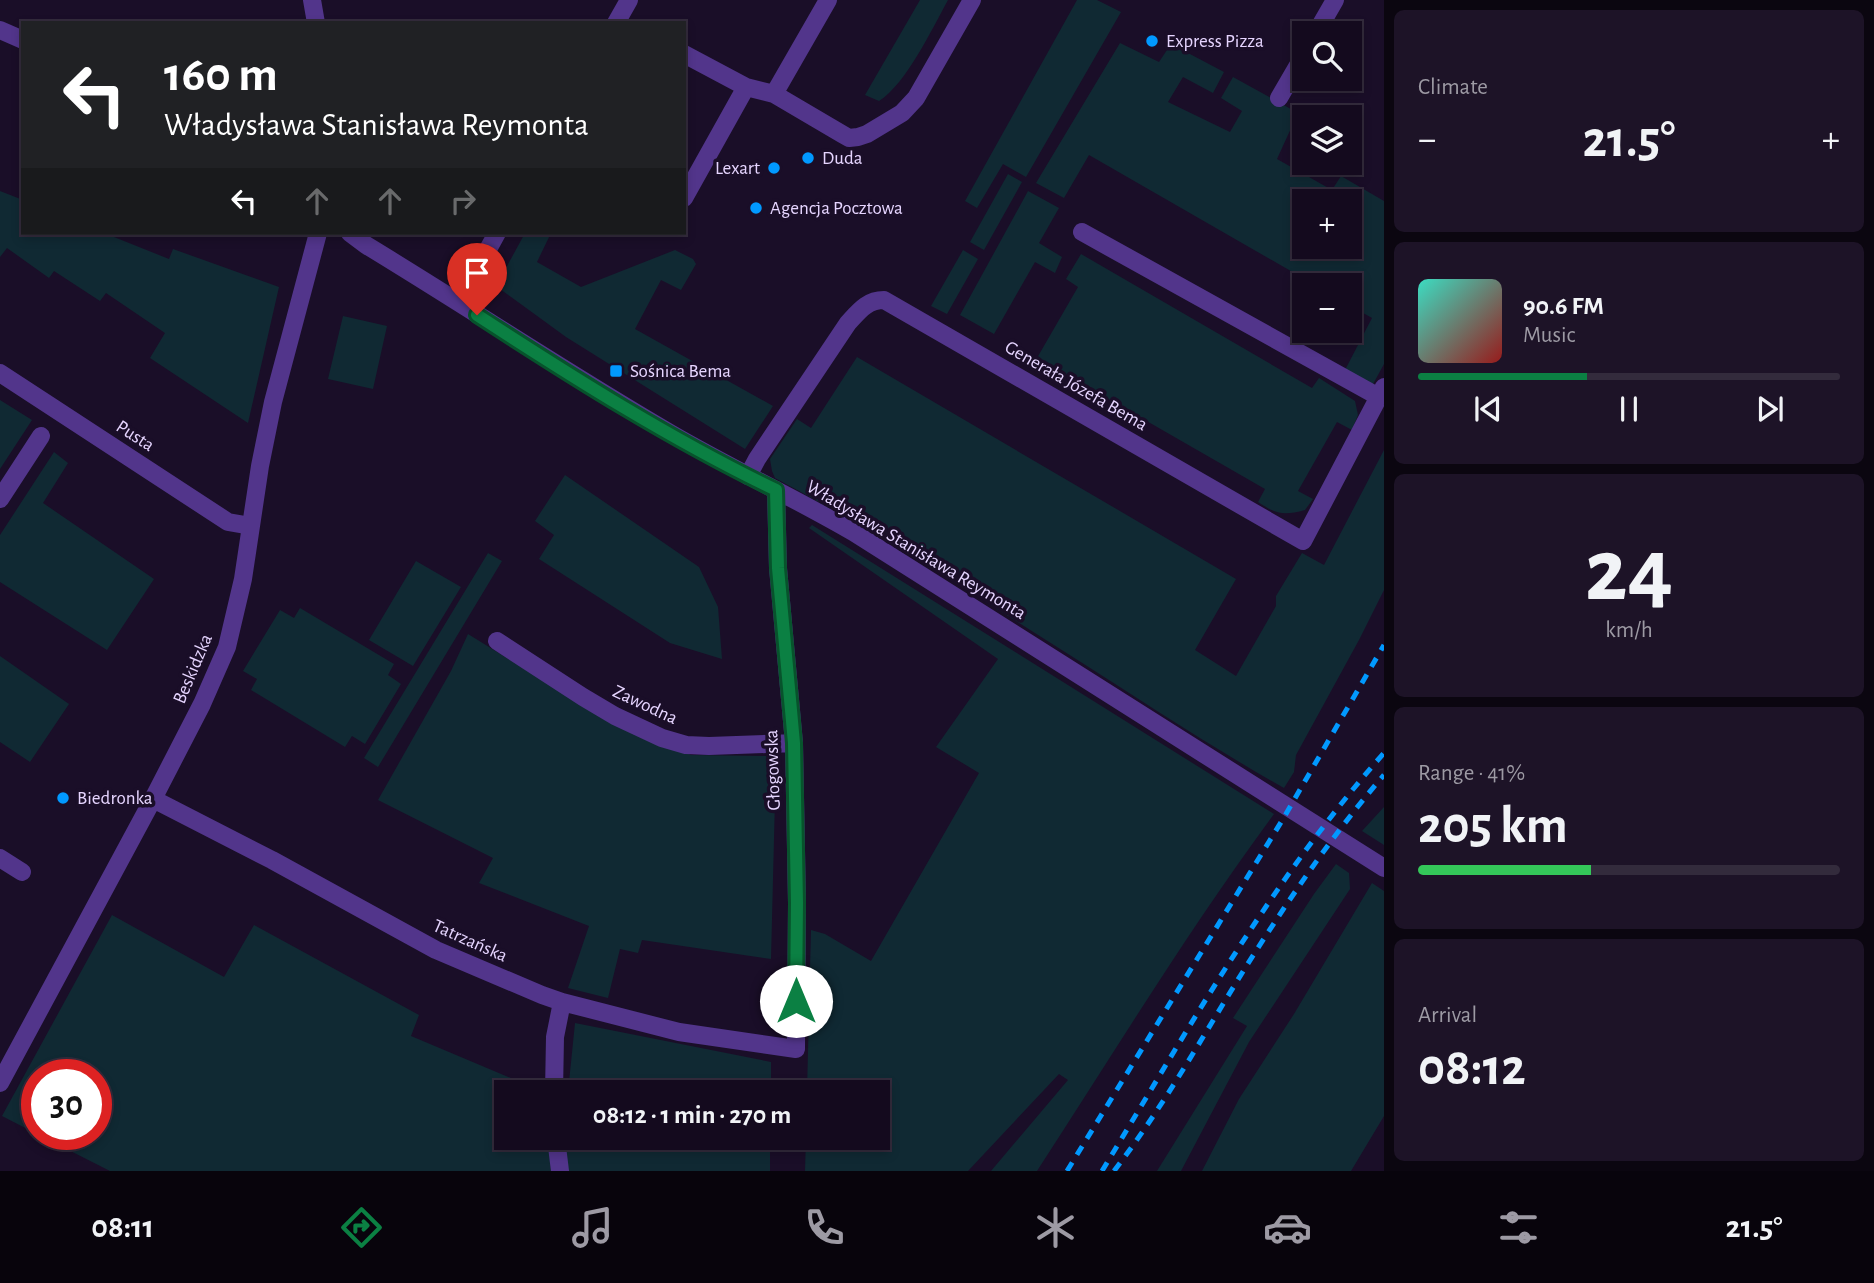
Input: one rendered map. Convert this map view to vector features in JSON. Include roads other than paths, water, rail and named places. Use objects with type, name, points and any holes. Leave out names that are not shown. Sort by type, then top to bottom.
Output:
[{"type":"street","points":[[312,0],[316,21]]},
{"type":"street","points":[[620,21],[629,0]]},
{"type":"street","points":[[774,94],[828,0]]},
{"type":"street","points":[[686,55],[747,87],[774,94],[849,138],[858,137],[902,113],[916,97],[972,0]]},
{"type":"street","points":[[1323,21],[1335,0]]},
{"type":"street","points":[[0,30],[21,39]]},
{"type":"street","points":[[1279,98],[1292,76]]},
{"type":"street","points":[[686,194],[747,87]]},
{"type":"street","name":"Generała Józefa Bema","points":[[748,476],[757,458],[848,323],[862,307],[872,301],[884,300],[1303,541],[1382,392],[1082,232]]},
{"type":"street","name":"Beskidzka","points":[[0,1083],[202,705],[227,647],[243,579],[260,466],[273,402],[317,235]]},
{"type":"street","name":"Władysława Stanisława Reymonta","points":[[353,235],[603,394],[853,532],[1384,867]]},
{"type":"street","points":[[459,302],[496,235]]},
{"type":"street","name":"Pusta","points":[[0,373],[228,522],[251,526]]},
{"type":"street","points":[[0,499],[41,436]]},
{"type":"street","name":"Głogowska","points":[[776,490],[778,568],[794,743],[796,1049]]},
{"type":"street","name":"Zawodna","points":[[497,641],[615,716],[662,738],[698,746],[794,743]]},
{"type":"street","name":"Tatrzańska","points":[[153,799],[272,860],[436,950],[562,1002],[679,1032],[796,1049]]},
{"type":"street","points":[[0,858],[22,872]]},
{"type":"street","points":[[554,1080],[555,1037],[562,1002]]},
{"type":"street","points":[[557,1150],[560,1171]]},
{"type":"railway","points":[[1067,1171],[1283,819],[1384,645]]},
{"type":"railway","points":[[1102,1171],[1268,903],[1343,801],[1384,753]]},
{"type":"railway","points":[[1114,1171],[1167,1095],[1295,891],[1384,775]]},
{"type":"place","name":"Express Pizza","points":[[1152,41]]},
{"type":"place","name":"Duda","points":[[808,158]]},
{"type":"place","name":"Lexart","points":[[774,168]]},
{"type":"place","name":"Agencja Pocztowa","points":[[756,208]]},
{"type":"place","name":"Sośnica Bema","points":[[616,371]]},
{"type":"place","name":"Biedronka","points":[[63,798]]}]
